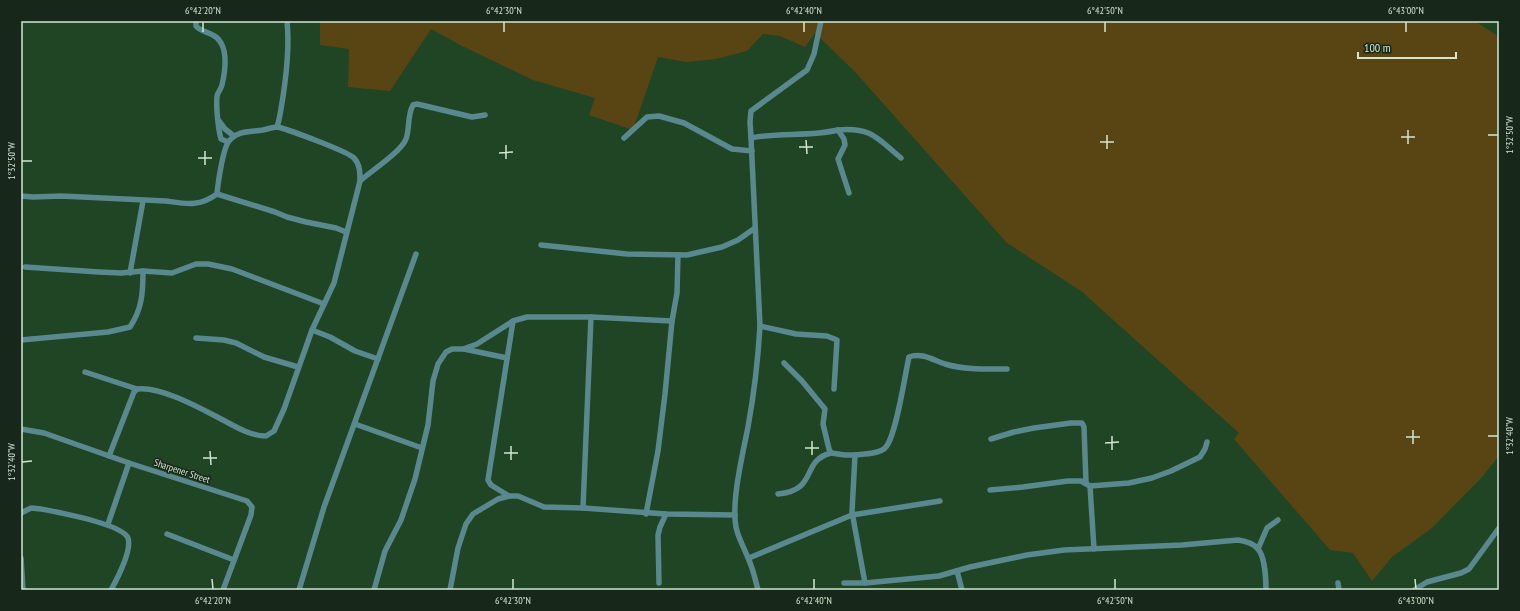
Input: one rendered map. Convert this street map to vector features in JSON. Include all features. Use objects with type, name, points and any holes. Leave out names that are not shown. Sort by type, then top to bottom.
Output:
[{"type":"street","points":[[196,21],[196,26],[218,39],[223,48],[224,76],[217,95],[219,132],[221,139],[228,142]]},
{"type":"street","points":[[277,127],[288,60],[287,21]]},
{"type":"street","points":[[758,590],[749,558],[738,536],[735,515],[737,492],[753,398],[760,326],[750,122],[751,111],[807,70],[814,54],[821,21]]},
{"type":"street","points":[[360,181],[401,148],[406,138],[407,125],[413,105],[417,104],[472,117],[485,115]]},
{"type":"street","points":[[624,138],[647,117],[659,116],[684,123],[732,149],[752,152]]},
{"type":"street","points":[[219,121],[225,129],[234,136]]},
{"type":"street","points":[[21,196],[33,198],[61,196],[166,201],[183,204],[201,203],[217,194],[219,176],[228,142],[234,136],[243,132],[277,127],[353,157],[358,164],[360,181],[336,276],[312,330],[284,409],[274,432],[266,436],[254,434],[240,429],[171,395],[143,388],[137,389],[85,372]]},
{"type":"street","points":[[751,138],[761,136],[818,134],[848,129],[864,130],[874,135],[901,158]]},
{"type":"street","points":[[838,130],[845,144],[838,159],[849,193]]},
{"type":"street","points":[[217,194],[287,217],[336,228],[346,232]]},
{"type":"street","points":[[130,272],[143,200]]},
{"type":"street","points":[[541,245],[627,254],[693,255],[722,247],[738,240],[755,228]]},
{"type":"street","points":[[299,590],[324,507],[416,254]]},
{"type":"street","points":[[646,514],[658,451],[672,321],[677,293],[678,255]]},
{"type":"street","points":[[25,267],[77,271],[142,271],[172,273],[196,264],[208,264],[232,269],[324,304]]},
{"type":"street","points":[[21,340],[108,332],[130,327],[137,316],[143,292],[142,271]]},
{"type":"street","points":[[463,349],[477,344],[513,321],[527,317],[591,317],[672,321]]},
{"type":"street","points":[[583,508],[591,317]]},
{"type":"street","points":[[509,496],[491,485],[488,480],[513,321]]},
{"type":"street","points":[[760,326],[796,334],[827,336],[837,340],[834,389]]},
{"type":"street","points":[[312,330],[330,337],[340,344],[355,351],[378,359]]},
{"type":"street","points":[[196,338],[224,340],[236,343],[264,357],[298,367]]},
{"type":"street","points":[[374,590],[385,551],[401,520],[415,479],[428,425],[433,381],[438,364],[446,352],[452,349],[463,349],[507,358]]},
{"type":"street","points":[[778,494],[798,489],[808,476],[812,466],[824,455],[831,453],[855,455],[882,450],[886,447],[891,438],[909,357],[914,355],[923,356],[961,368],[1007,369]]},
{"type":"street","points":[[784,363],[802,381],[825,409],[823,424],[831,453]]},
{"type":"street","points":[[110,456],[134,392],[137,389]]},
{"type":"street","points":[[991,439],[1027,429],[1082,423],[1084,427],[1094,549]]},
{"type":"street","points":[[355,424],[422,448]]},
{"type":"street","name":"Sharpener Street","points":[[21,429],[44,433],[247,502],[252,507],[251,515],[223,590]]},
{"type":"street","points":[[990,490],[1068,481],[1081,481],[1088,484],[1129,483],[1152,478],[1171,471],[1200,457],[1206,449],[1207,442]]},
{"type":"street","points":[[855,455],[852,516],[865,583]]},
{"type":"street","points":[[108,524],[129,463]]},
{"type":"street","points":[[450,590],[458,548],[466,524],[473,514],[498,499],[509,496],[518,496],[544,507],[583,508],[646,514],[735,515]]},
{"type":"street","points":[[749,558],[852,516],[940,501]]},
{"type":"street","points":[[21,513],[31,508],[41,508],[108,524],[122,531],[128,537],[128,545],[124,566],[111,590]]},
{"type":"street","points":[[654,514],[660,527]]},
{"type":"street","points":[[659,583],[658,535],[666,514]]},
{"type":"street","points":[[1258,549],[1268,528],[1278,520]]},
{"type":"street","points":[[1414,590],[1426,582],[1461,573],[1469,569],[1499,528]]},
{"type":"street","points":[[167,534],[234,560]]},
{"type":"street","points":[[844,583],[865,583],[939,576],[970,567],[1027,555],[1064,550],[1182,545],[1238,540],[1246,542],[1258,549],[1262,555],[1266,590]]},
{"type":"street","points":[[21,558],[23,590]]},
{"type":"street","points":[[957,571],[962,590]]},
{"type":"street","points":[[1338,583],[1339,590]]},
{"type":"shaded area","points":[[320,21],[1475,21],[1499,37],[1499,456],[1481,478],[1432,528],[1392,557],[1372,581],[1353,553],[1330,550],[1234,439],[1239,433],[1081,291],[1007,243],[857,74],[815,33],[805,47],[780,36],[763,34],[747,51],[716,59],[686,62],[658,57],[633,130],[589,115],[595,98],[533,80],[460,45],[431,29],[390,91],[348,87],[349,49],[320,45]]}]
